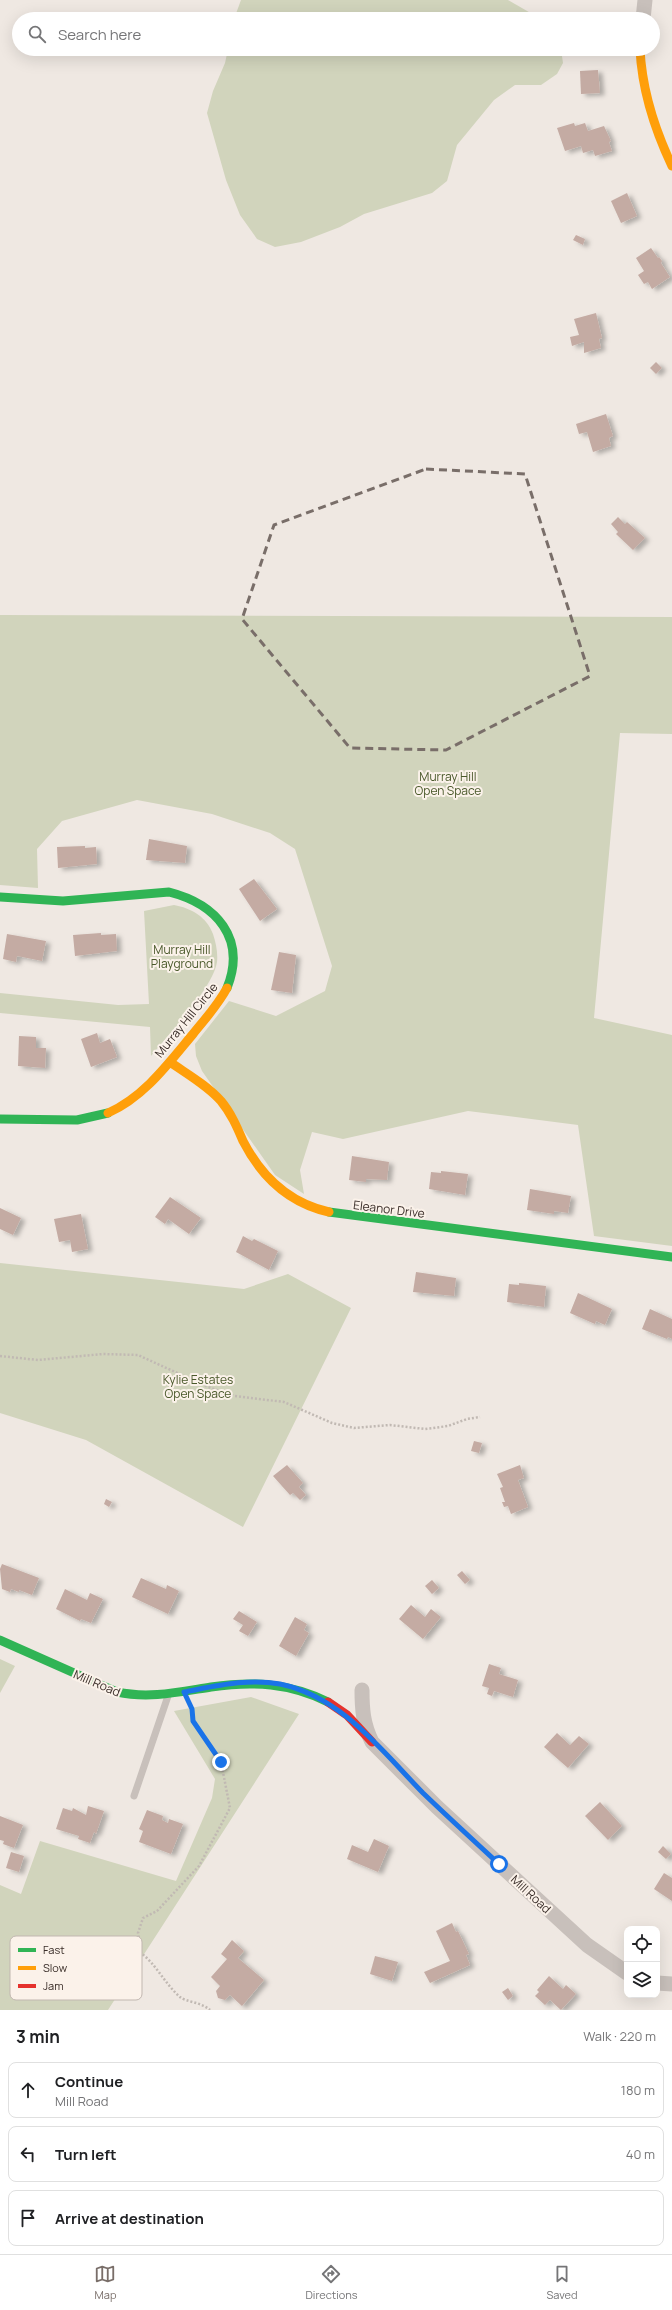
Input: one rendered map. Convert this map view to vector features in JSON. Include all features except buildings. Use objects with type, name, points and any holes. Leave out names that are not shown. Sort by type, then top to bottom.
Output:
[{"type":"street","points":[[644,12],[645,0]]},
{"type":"street","points":[[640,56],[642,82],[648,108],[658,138],[672,166]]},
{"type":"street","name":"Murray Hill Circle","points":[[0,897],[16,900],[67,900],[169,892],[195,899],[216,916],[230,939],[233,959],[231,979],[226,992],[170,1062],[137,1094],[98,1117],[54,1120],[0,1119]]},
{"type":"street","name":"Eleanor Drive","points":[[170,1062],[204,1086],[220,1100],[234,1122],[254,1160],[271,1182],[290,1198],[310,1208],[332,1213],[672,1257]]},
{"type":"street","name":"Mill Road","points":[[0,1640],[117,1692],[143,1697],[253,1682],[295,1688],[336,1707],[348,1716],[437,1807],[587,1945],[624,1971]]},
{"type":"street","name":"Mill Road","points":[[362,1690],[362,1712],[366,1729],[372,1742]]},
{"type":"street","points":[[660,1982],[672,1984]]},
{"type":"lane","points":[[134,1796],[169,1694]]},
{"type":"path","points":[[0,1356],[38,1360],[103,1354],[138,1355],[208,1388],[235,1396],[284,1402],[332,1423],[354,1428],[390,1425],[425,1429],[448,1426],[467,1419],[480,1417]]},
{"type":"path","points":[[138,1936],[143,1918],[157,1910],[199,1866],[230,1808],[221,1762],[193,1721],[192,1709],[184,1692]]},
{"type":"path","points":[[142,1954],[149,1959],[161,1978],[181,1998],[199,2003],[210,2010]]},
{"type":"highlighted area","points":[[426,469],[525,474],[590,676],[446,750],[350,748],[242,619],[274,525]]},
{"type":"green space","points":[[241,0],[508,0],[529,12],[237,12]]},
{"type":"green space","points":[[226,56],[562,56],[563,63],[557,74],[541,85],[515,85],[494,100],[457,145],[447,181],[432,193],[364,214],[340,227],[301,242],[275,247],[257,239],[240,215],[226,180],[207,113],[213,91]]},
{"type":"green space","name":"Murray Hill Open Space","points":[[0,615],[672,617],[672,734],[620,733],[594,1018],[672,1035],[672,1246],[594,1236],[578,1125],[468,1111],[343,1139],[312,1132],[300,1170],[304,1194],[275,1175],[202,1071],[196,1056],[195,1044],[229,1001],[276,1016],[325,991],[332,966],[295,849],[270,833],[212,814],[137,800],[62,821],[37,849],[38,888],[0,885]]},
{"type":"green space","name":"Murray Hill Playground","points":[[174,905],[186,908],[198,914],[207,923],[215,941],[217,962],[214,973],[208,985],[151,1056],[150,1027],[0,1013],[0,993],[118,1005],[149,1004],[144,911]]},
{"type":"green space","name":"Kylie Estates Open Space","points":[[0,1263],[244,1289],[288,1274],[351,1308],[243,1527],[86,1440],[0,1413]]},
{"type":"green space","points":[[0,1659],[15,1666],[0,1693]]},
{"type":"green space","points":[[251,1697],[299,1714],[142,1957],[142,1936],[10,1936],[10,2000],[114,2000],[108,2010],[0,2010],[0,1885],[21,1894],[40,1841],[176,1881],[212,1798],[215,1779],[174,1711]]},
{"type":"traffic: fast","points":[[0,897],[63,901],[169,892],[186,898],[201,905],[213,914],[223,926],[230,939],[233,954],[232,970],[227,988]]},
{"type":"traffic: fast","points":[[0,1119],[77,1120],[108,1113]]},
{"type":"traffic: fast","points":[[329,1212],[672,1257]]},
{"type":"traffic: fast","points":[[0,1640],[117,1692],[152,1695],[227,1685],[256,1684],[285,1687],[328,1702]]},
{"type":"traffic: slow","points":[[640,56],[643,80],[654,123],[672,166]]},
{"type":"traffic: slow","points":[[108,1113],[133,1098],[155,1079],[211,1012],[227,988]]},
{"type":"traffic: slow","points":[[170,1062],[203,1085],[221,1101],[231,1115],[251,1154],[259,1166],[278,1187],[301,1202],[329,1212]]},
{"type":"traffic: jam","points":[[328,1702],[347,1715],[372,1742]]},
{"type":"route","points":[[221,1762],[193,1721],[192,1709],[184,1692],[240,1682],[266,1682],[280,1684],[309,1693],[323,1699],[348,1716],[437,1807],[499,1864]]}]
